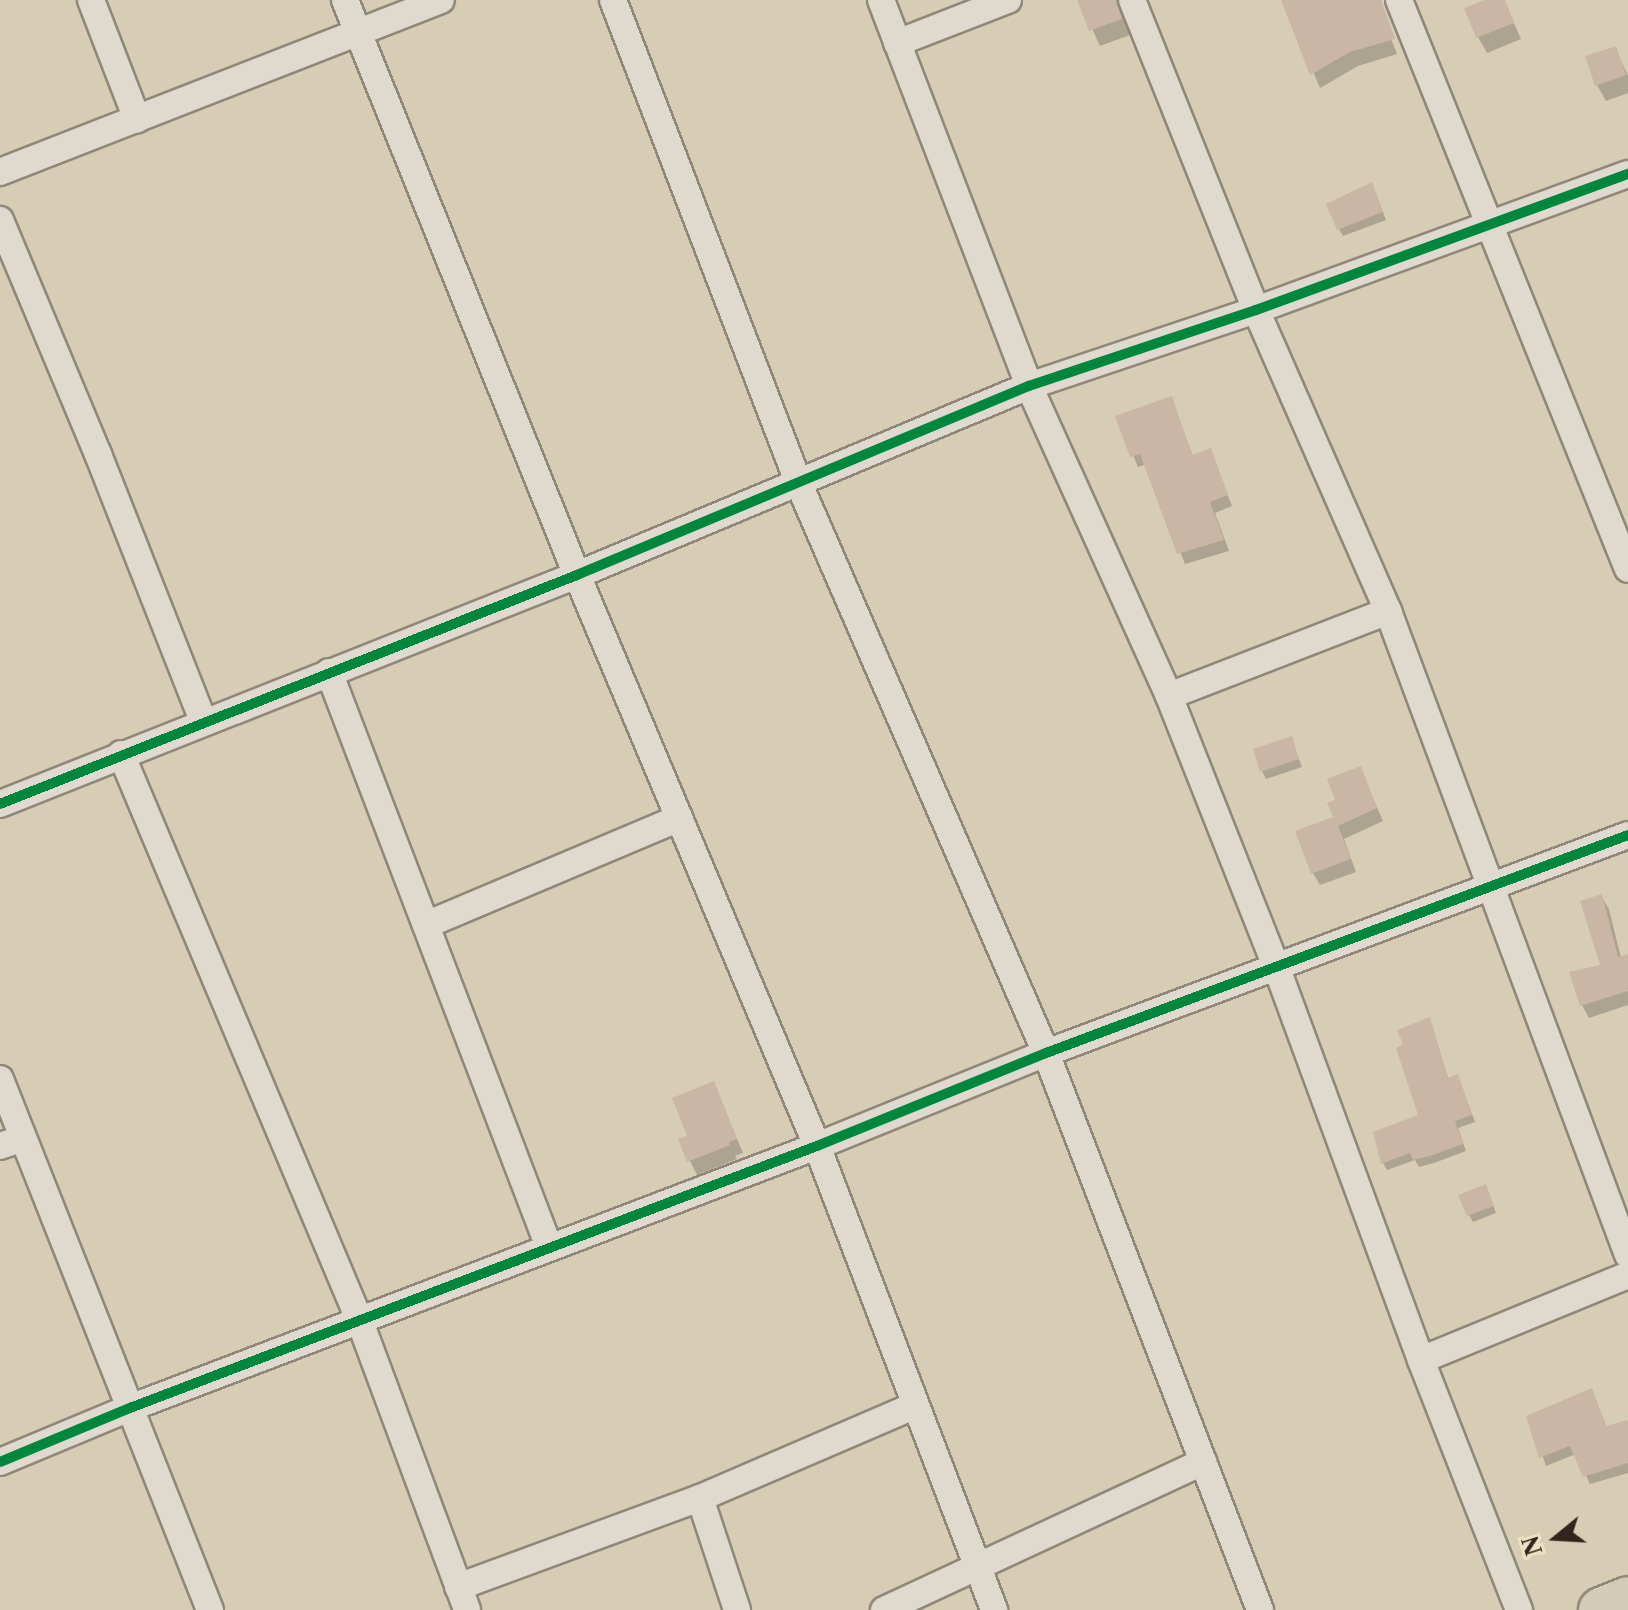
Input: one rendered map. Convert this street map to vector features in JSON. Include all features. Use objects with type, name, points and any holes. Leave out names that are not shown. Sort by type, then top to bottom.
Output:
[{"type":"highway","points":[[1601,1610],[1628,1599]]},
{"type":"street","points":[[91,0],[137,119]]},
{"type":"street","points":[[345,0],[577,575],[817,1146],[994,1610]]},
{"type":"street","points":[[0,172],[441,0]]},
{"type":"street","points":[[613,0],[799,484],[1046,1053],[1260,1610]]},
{"type":"street","points":[[881,0],[1029,386],[1169,696],[1276,966],[1421,1360],[1519,1610]]},
{"type":"street","points":[[897,43],[1008,0]]},
{"type":"street","points":[[1132,0],[1256,310],[1388,611],[1628,1255]]},
{"type":"street","points":[[1399,0],[1628,569]]},
{"type":"street","points":[[0,804],[577,575],[1029,386],[1256,310],[1628,174]]},
{"type":"street","points":[[0,220],[98,454],[203,721]]},
{"type":"street","points":[[1169,696],[1388,611]]},
{"type":"street","points":[[329,672],[549,1247]]},
{"type":"street","points":[[121,754],[359,1319],[463,1598],[914,1406]]},
{"type":"street","points":[[426,925],[679,818]]},
{"type":"street","points":[[0,1462],[359,1319],[817,1146],[1046,1053],[1628,835]]},
{"type":"street","points":[[0,1079],[12,1142],[130,1408],[210,1610]]},
{"type":"street","points":[[1421,1360],[1628,1275]]},
{"type":"street","points":[[884,1610],[1203,1462]]},
{"type":"street","points":[[700,1498],[737,1610]]},
{"type":"building","points":[[1077,0],[1116,0],[1122,19],[1089,31]]},
{"type":"building","points":[[1281,0],[1381,0],[1395,39],[1350,52],[1310,75]]},
{"type":"building","points":[[1485,0],[1505,0],[1514,23],[1476,38],[1464,8]]},
{"type":"building","points":[[1616,46],[1626,75],[1595,86],[1585,56]]},
{"type":"building","points":[[1372,182],[1383,212],[1337,230],[1326,204]]},
{"type":"building","points":[[1172,396],[1192,455],[1211,448],[1228,495],[1210,502],[1224,540],[1177,554],[1140,454],[1130,457],[1115,416]]},
{"type":"building","points":[[1292,736],[1299,759],[1260,772],[1253,749]]},
{"type":"building","points":[[1361,766],[1377,808],[1338,826],[1351,859],[1311,874],[1295,831],[1333,817],[1327,803],[1335,800],[1327,779]]},
{"type":"building","points":[[1602,894],[1618,957],[1628,954],[1628,991],[1580,1006],[1569,972],[1600,965],[1580,901]]},
{"type":"building","points":[[1430,1017],[1448,1078],[1458,1074],[1472,1115],[1455,1121],[1463,1144],[1430,1156],[1413,1160],[1410,1153],[1381,1164],[1373,1132],[1418,1115],[1396,1048],[1403,1044],[1397,1030]]},
{"type":"building","points":[[714,1081],[737,1139],[729,1142],[730,1145],[687,1162],[678,1139],[687,1136],[672,1098]]},
{"type":"building","points":[[1486,1184],[1494,1206],[1467,1216],[1458,1195]]},
{"type":"building","points":[[1592,1388],[1606,1426],[1628,1420],[1628,1463],[1583,1477],[1570,1446],[1539,1458],[1526,1416]]},
{"type":"cycle path","points":[[0,804],[577,575],[1029,386],[1256,310],[1628,174]]},
{"type":"cycle path","points":[[0,1462],[130,1408],[817,1146],[1046,1053],[1628,835]]}]
